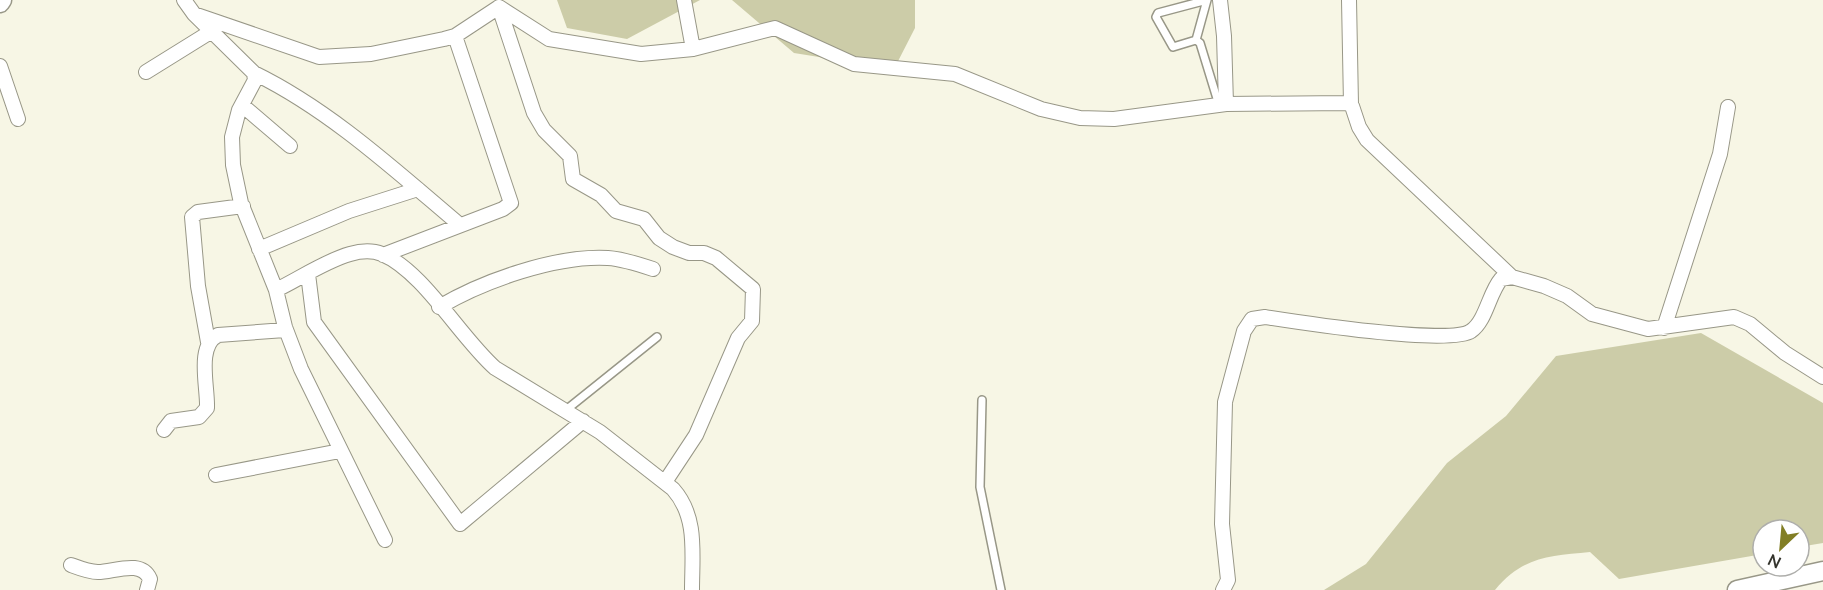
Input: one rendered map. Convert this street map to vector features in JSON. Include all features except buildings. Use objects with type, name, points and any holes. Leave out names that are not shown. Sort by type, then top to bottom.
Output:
[{"type":"street","points":[[184,0],[194,14],[254,73],[283,88],[338,126],[460,225]]},
{"type":"street","points":[[684,0],[693,49]]},
{"type":"street","points":[[1220,0],[1224,36],[1223,105]]},
{"type":"street","points":[[1349,0],[1351,104],[1359,127],[1367,140],[1512,277],[1561,293],[1599,316],[1638,327],[1664,328],[1728,317],[1742,320],[1785,353],[1823,377]]},
{"type":"street","points":[[194,14],[319,57],[396,50],[454,36],[497,5]]},
{"type":"street","points":[[497,5],[541,35],[560,42],[641,54],[693,49],[775,28],[854,64],[955,74],[1041,109],[1080,118],[1114,119],[1223,105],[1351,104]]},
{"type":"street","points":[[497,5],[534,113],[544,130],[570,156],[573,178],[601,195],[616,211],[644,219],[659,238],[673,247],[716,258],[753,289],[752,321],[738,338],[696,435],[665,482]]},
{"type":"street","points":[[146,72],[212,31]]},
{"type":"street","points":[[383,255],[508,207],[512,198],[454,36]]},
{"type":"street","points":[[0,66],[18,119]]},
{"type":"street","points":[[254,73],[254,83],[234,124],[232,152],[234,175],[243,206],[276,290],[285,330],[340,451],[385,540]]},
{"type":"street","points":[[242,105],[290,146]]},
{"type":"street","points":[[1664,328],[1720,154],[1728,107]]},
{"type":"street","points":[[259,249],[348,211],[418,189]]},
{"type":"street","points":[[164,430],[171,422],[199,417],[207,408],[206,355],[208,342],[198,286],[192,217],[198,212],[243,206]]},
{"type":"street","points":[[276,290],[348,254],[365,252],[383,255],[402,267],[495,368],[583,421],[665,482],[681,498],[690,518],[692,590]]},
{"type":"street","points":[[439,307],[466,291],[495,280],[570,261],[608,258],[653,269]]},
{"type":"street","points":[[308,274],[314,322],[460,524],[583,421]]},
{"type":"street","points":[[1223,590],[1228,580],[1222,524],[1223,427],[1231,375],[1247,322],[1265,317],[1345,328],[1463,335],[1476,327],[1500,279],[1512,277]]},
{"type":"street","points":[[208,342],[218,335],[285,330]]},
{"type":"street","points":[[216,475],[340,451]]},
{"type":"street","points":[[71,564],[95,572],[132,568],[141,570],[150,579],[147,590]]},
{"type":"street","points":[[1737,590],[1823,571]]},
{"type":"lane","points":[[1207,0],[1196,40],[1173,47],[1156,14],[1207,0]]},
{"type":"lane","points":[[1196,40],[1200,43],[1223,105]]},
{"type":"lane","points":[[566,410],[657,337]]},
{"type":"lane","points":[[982,400],[980,487],[992,554],[1002,590]]},
{"type":"green space","points":[[557,0],[700,0],[627,39],[567,28]]},
{"type":"green space","points":[[732,0],[915,0],[915,28],[894,69],[794,53]]},
{"type":"green space","points":[[1701,333],[1823,403],[1823,543],[1811,545],[1811,518],[1751,518],[1751,556],[1619,579],[1590,552],[1550,557],[1527,564],[1516,570],[1495,590],[1324,590],[1366,564],[1447,463],[1506,416],[1556,356]]}]
